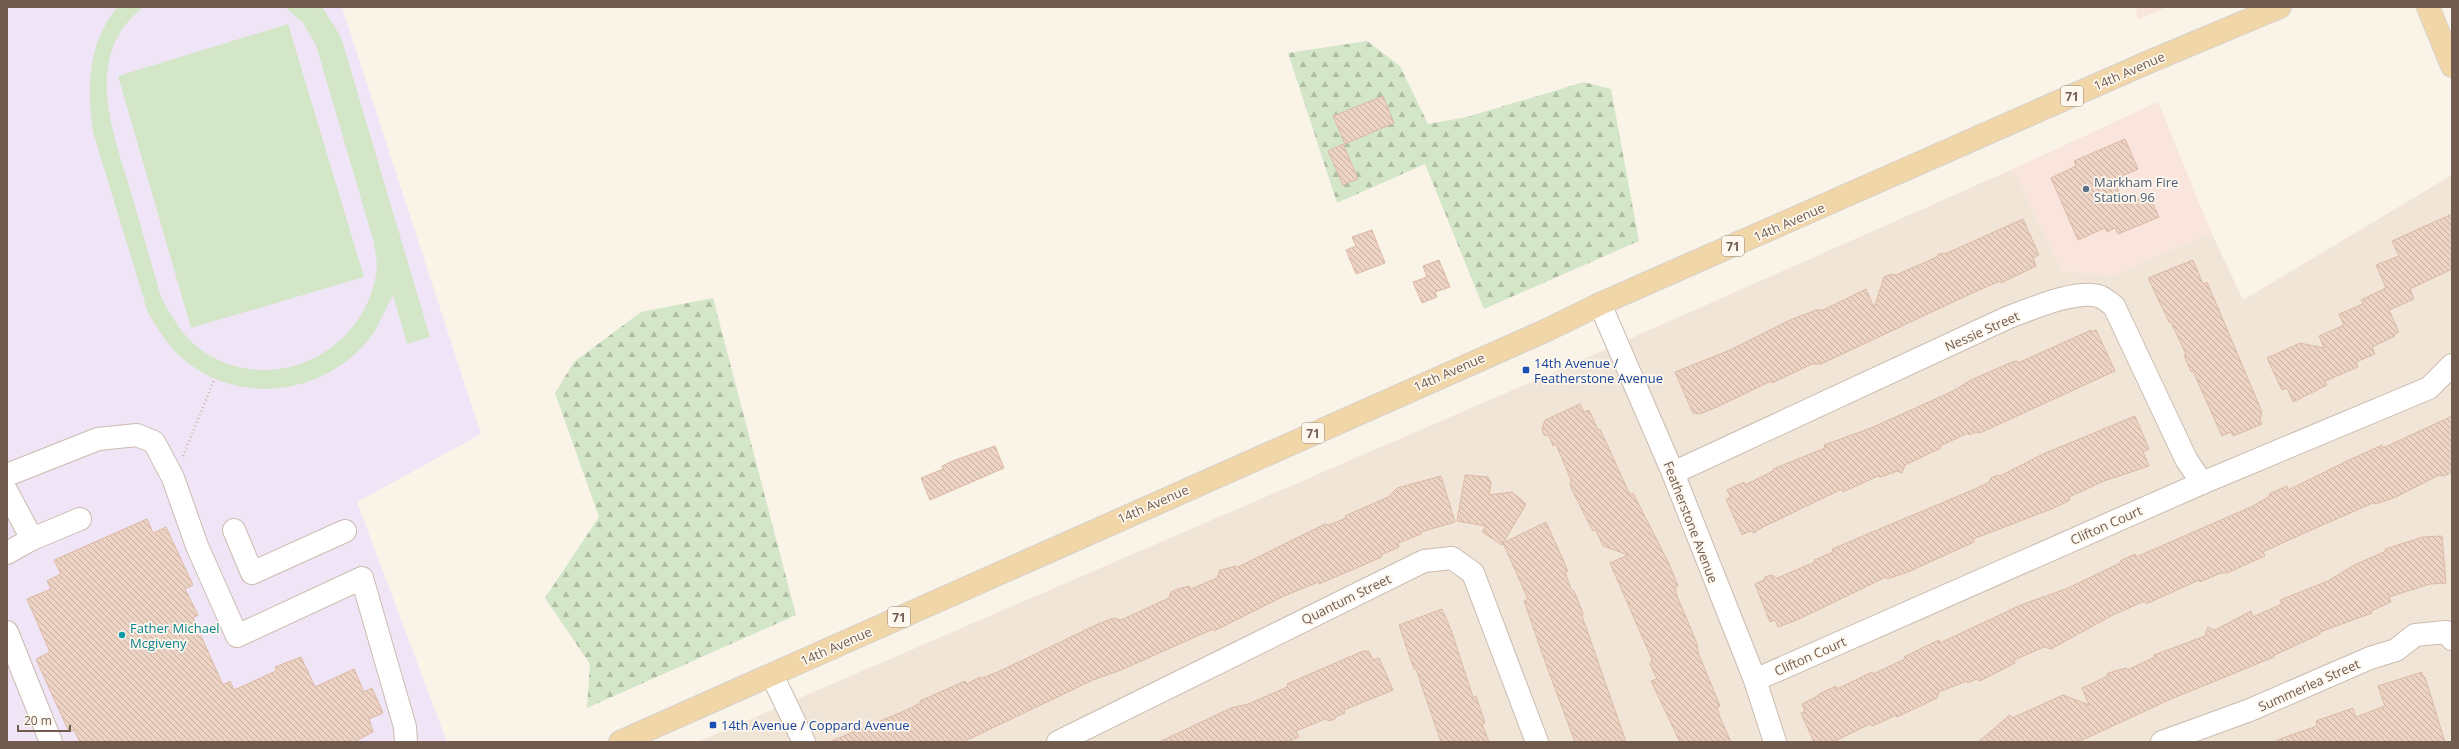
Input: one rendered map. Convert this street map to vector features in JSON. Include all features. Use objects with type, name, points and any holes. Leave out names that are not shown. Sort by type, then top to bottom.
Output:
[{"type":"main road","name":"14th Avenue","points":[[620,742],[1547,330],[1600,304],[2151,60],[2280,7]]},
{"type":"main road","points":[[2428,7],[2452,66]]},
{"type":"street","name":"Nessie Street","points":[[1673,473],[2009,317],[2053,301],[2078,296],[2100,296],[2114,306],[2186,459],[2202,483]]},
{"type":"street","name":"Featherstone Avenue","points":[[1600,304],[1673,473],[1754,680],[1775,742]]},
{"type":"street","name":"Clifton Court","points":[[1754,680],[2202,483],[2428,388],[2452,365]]},
{"type":"street","points":[[7,475],[98,439],[137,435],[154,442],[173,478],[197,546],[237,636],[362,578],[405,727],[406,742]]},
{"type":"street","points":[[7,492],[32,539]]},
{"type":"street","points":[[7,553],[32,539],[80,519]]},
{"type":"street","points":[[234,530],[252,572],[345,531]]},
{"type":"street","name":"Quantum Street","points":[[1058,742],[1424,561],[1452,558],[1474,573],[1537,742]]},
{"type":"street","points":[[7,632],[52,742]]},
{"type":"street","name":"Summerlea Street","points":[[2162,742],[2250,710],[2370,658],[2396,650],[2415,635],[2446,632],[2452,639]]},
{"type":"street","points":[[772,675],[804,742]]},
{"type":"path","points":[[173,478],[214,380]]},
{"type":"shaded area","points":[[7,7],[342,7],[481,434],[357,502],[447,742],[7,742]]},
{"type":"shaded area","points":[[2135,7],[2167,7],[2138,19]]},
{"type":"shaded area","points":[[2158,102],[2211,232],[2114,275],[2063,271],[2013,169]]},
{"type":"shaded area","points":[[2013,169],[2063,271],[2114,275],[2211,232],[2243,300],[2452,175],[2452,742],[698,742],[1566,367]]},
{"type":"green space","points":[[118,7],[144,7],[125,26],[113,47],[107,70],[107,95],[111,119],[161,297],[174,320],[190,340],[204,352],[231,365],[260,370],[288,367],[314,358],[337,343],[356,322],[370,297],[377,267],[374,243],[316,45],[303,23],[285,7],[314,7],[317,9],[322,7],[341,37],[430,337],[407,344],[393,295],[377,328],[369,340],[345,362],[323,375],[300,384],[276,388],[252,388],[227,383],[204,374],[183,359],[173,349],[148,313],[93,132],[90,83],[95,51],[100,35]]},
{"type":"green space","points":[[288,24],[364,277],[191,328],[118,76]]},
{"type":"green space","points":[[1367,41],[1400,66],[1428,124],[1467,117],[1584,82],[1611,89],[1639,241],[1484,309],[1425,164],[1337,203],[1288,53]]},
{"type":"green space","points":[[713,298],[796,615],[587,708],[590,664],[545,598],[599,517],[555,393],[574,362],[641,312]]},
{"type":"building","points":[[1383,96],[1394,123],[1345,144],[1333,116]]},
{"type":"building","name":"Markham Fire Station 96","points":[[2125,139],[2138,169],[2114,180],[2125,205],[2149,194],[2159,217],[2118,234],[2115,228],[2107,232],[2105,228],[2078,240],[2051,178],[2076,166],[2074,161]]},
{"type":"building","points":[[1343,144],[1358,179],[1343,185],[1328,151]]},
{"type":"building","points":[[2452,214],[2452,269],[2410,289],[2414,299],[2389,310],[2399,332],[2394,334],[2395,336],[2372,347],[2375,354],[2356,362],[2358,367],[2325,381],[2327,385],[2293,402],[2287,388],[2282,390],[2267,358],[2300,343],[2324,348],[2319,336],[2344,325],[2339,314],[2363,304],[2361,300],[2386,288],[2376,265],[2399,256],[2392,241]]},
{"type":"building","points":[[2023,219],[2039,255],[2033,258],[2036,266],[2001,283],[2000,281],[1968,295],[1821,364],[1812,364],[1700,414],[1693,413],[1675,372],[1730,350],[1788,321],[1816,310],[1823,310],[1866,289],[1874,308],[1884,277],[1891,274],[1896,275],[1937,257],[1938,254],[1947,253]]},
{"type":"building","points":[[1372,230],[1385,263],[1356,274],[1346,250],[1356,246],[1352,237]]},
{"type":"building","points":[[1439,260],[1450,287],[1435,292],[1437,297],[1422,303],[1413,282],[1427,277],[1423,266]]},
{"type":"building","points":[[2193,260],[2203,284],[2207,282],[2262,412],[2260,420],[2262,424],[2233,436],[2231,432],[2222,436],[2193,371],[2191,372],[2184,355],[2186,354],[2148,278]]},
{"type":"building","points":[[2091,330],[2092,332],[2096,330],[2115,371],[1980,433],[1976,432],[1969,435],[1968,433],[1940,446],[1941,448],[1905,465],[1902,473],[1897,471],[1881,477],[1878,476],[1843,492],[1842,489],[1761,528],[1754,533],[1750,531],[1742,535],[1726,499],[1731,497],[1727,490],[1744,482],[1745,485],[1773,471],[1773,469],[1825,448],[1824,445],[1871,428],[1953,391],[1971,380],[2012,362],[2017,361],[2018,363]]},
{"type":"building","points":[[1580,404],[1584,412],[1589,410],[1598,430],[1600,429],[1630,495],[1633,493],[1670,566],[1678,586],[1675,587],[1677,596],[1698,646],[1699,655],[1720,706],[1717,707],[1719,715],[1731,742],[1680,742],[1651,681],[1657,679],[1650,664],[1652,659],[1610,563],[1628,555],[1603,546],[1596,530],[1593,531],[1572,490],[1570,484],[1571,480],[1556,444],[1553,446],[1549,436],[1544,435],[1542,429],[1545,420]]},
{"type":"building","points":[[2135,416],[2149,449],[2143,452],[2149,466],[2104,481],[2069,497],[2070,500],[2054,508],[1973,539],[1974,542],[1908,572],[1887,579],[1886,577],[1797,620],[1778,627],[1775,620],[1770,622],[1755,584],[1764,580],[1765,577],[1771,575],[1777,578],[1815,562],[1814,560],[1833,552],[1832,549],[1975,489],[1989,482],[1991,478],[1997,475],[2000,476],[2043,454]]},
{"type":"building","points":[[2452,416],[2452,472],[2444,476],[2439,475],[2396,497],[2376,504],[2373,503],[2300,535],[2263,552],[2265,556],[2227,573],[2221,573],[2200,582],[2199,580],[2146,604],[2145,601],[2113,615],[2051,649],[2044,647],[2014,660],[2015,663],[1980,681],[1976,679],[1968,683],[1967,681],[1939,692],[1937,698],[1897,717],[1896,715],[1873,726],[1870,724],[1833,742],[1814,742],[1801,713],[1805,711],[1802,704],[1819,694],[1836,686],[1837,689],[1872,672],[1873,674],[1905,659],[1904,657],[1939,640],[1940,643],[2023,604],[2066,589],[2120,563],[2120,561],[2135,554],[2136,557],[2253,506],[2270,496],[2269,494],[2287,486],[2288,490],[2382,445],[2383,448]]},
{"type":"building","points":[[995,446],[1004,468],[930,500],[921,478],[943,469],[942,466],[955,460]]},
{"type":"building","points":[[1465,475],[1488,477],[1491,483],[1489,495],[1512,492],[1526,504],[1502,545],[1482,532],[1486,526],[1457,521]]},
{"type":"building","points":[[1441,476],[1455,522],[1421,532],[1421,534],[1398,543],[1399,547],[1381,555],[1382,557],[1319,584],[1318,582],[1282,597],[1214,631],[1213,629],[1121,670],[1093,680],[963,742],[829,742],[902,712],[921,703],[920,701],[965,681],[967,684],[980,677],[983,678],[1000,671],[1098,624],[1114,618],[1121,620],[1169,598],[1171,592],[1178,589],[1189,586],[1191,589],[1217,578],[1220,570],[1238,567],[1325,524],[1329,525],[1346,518],[1345,516],[1388,497],[1397,488]]},
{"type":"building","name":"Father Michael Mcgiveny","points":[[147,519],[153,533],[166,527],[193,585],[185,589],[198,615],[193,618],[223,685],[230,681],[234,690],[276,671],[275,667],[301,657],[315,687],[354,669],[364,692],[372,688],[383,713],[369,719],[373,732],[354,742],[80,742],[74,730],[69,732],[36,659],[50,652],[27,599],[51,589],[47,581],[61,574],[54,560]]},
{"type":"building","points":[[1546,522],[1568,571],[1565,572],[1571,589],[1574,591],[1583,613],[1582,616],[1626,742],[1575,742],[1547,667],[1524,601],[1528,599],[1503,543]]},
{"type":"building","points":[[2442,536],[2446,583],[2430,584],[2389,597],[2391,602],[2371,611],[2372,613],[2320,632],[2320,634],[2273,656],[2274,657],[2171,699],[2078,742],[1978,742],[2010,715],[2012,718],[2063,695],[2089,705],[2082,688],[2106,677],[2108,673],[2126,668],[2127,670],[2155,657],[2154,655],[2205,636],[2208,627],[2215,630],[2251,611],[2253,617],[2282,604],[2280,600],[2328,581],[2354,565],[2386,551],[2385,549],[2423,537]]},
{"type":"building","points":[[1442,609],[1451,630],[1473,697],[1476,696],[1485,723],[1482,724],[1489,742],[1441,742],[1416,669],[1414,669],[1399,625]]},
{"type":"building","points":[[1363,651],[1369,651],[1373,660],[1379,658],[1393,690],[1344,710],[1345,713],[1337,716],[1335,719],[1330,721],[1325,719],[1296,731],[1299,737],[1287,742],[1159,742],[1231,708],[1248,704],[1283,689],[1288,686],[1287,684]]},
{"type":"building","points":[[2422,672],[2423,677],[2425,677],[2445,742],[2277,742],[2277,740],[2317,726],[2316,721],[2353,708],[2356,717],[2385,706],[2378,686]]},
{"type":"place","name":"Markham Fire Station 96","points":[[2086,189]]},
{"type":"place","name":"14th Avenue / Featherstone Avenue","points":[[1526,370]]},
{"type":"place","name":"Father Michael Mcgiveny","points":[[122,635]]},
{"type":"place","name":"14th Avenue / Coppard Avenue","points":[[713,725]]}]
